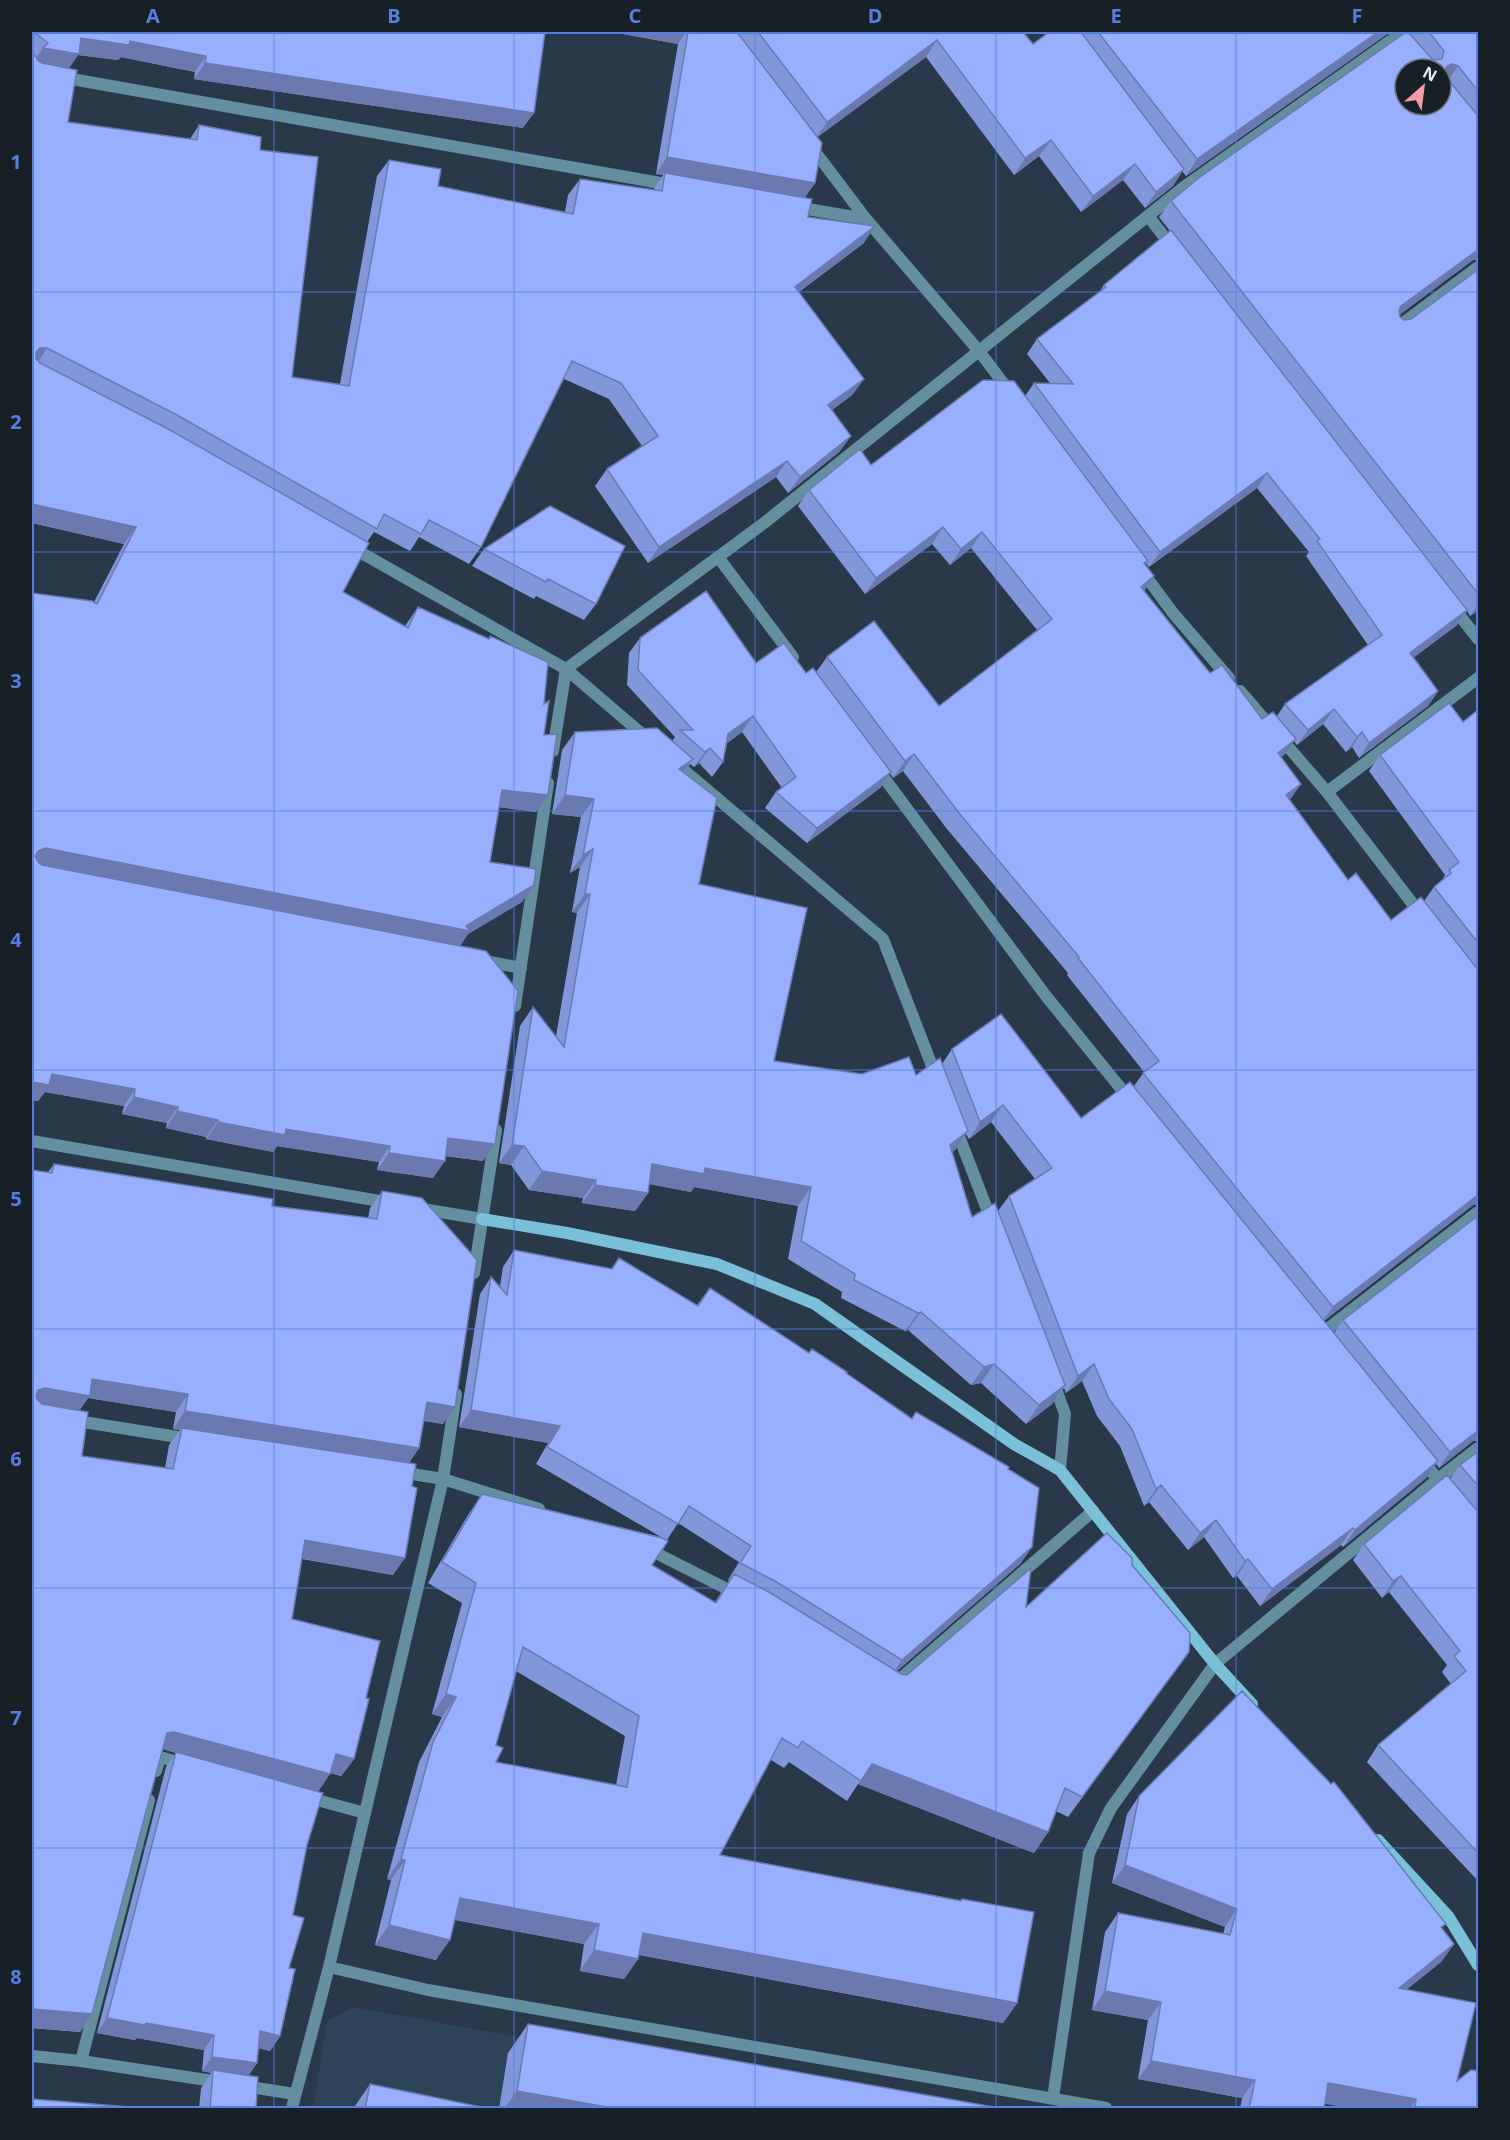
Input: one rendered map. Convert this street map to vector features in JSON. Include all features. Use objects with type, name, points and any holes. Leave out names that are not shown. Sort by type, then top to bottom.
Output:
[{"type":"street","points":[[514,1014],[566,669],[764,523],[1148,216],[1180,182],[1402,37]]},
{"type":"street","points":[[32,72],[689,188]]},
{"type":"street","points":[[802,135],[866,219],[979,351],[1014,398]]},
{"type":"street","points":[[783,205],[866,219]]},
{"type":"street","points":[[1148,216],[1177,254]]},
{"type":"street","points":[[1395,329],[1479,267]]},
{"type":"street","points":[[345,544],[566,669],[883,939],[942,1094]]},
{"type":"street","points":[[718,557],[803,670]]},
{"type":"street","points":[[1132,558],[1173,613],[1328,792],[1431,929]]},
{"type":"street","points":[[1449,601],[1479,639]]},
{"type":"street","points":[[1328,792],[1479,678]]},
{"type":"street","points":[[867,755],[1046,996],[1142,1114]]},
{"type":"street","points":[[465,957],[521,968]]},
{"type":"street","points":[[472,1290],[498,1116]]},
{"type":"street","points":[[951,1116],[998,1237]]},
{"type":"street","points":[[32,1141],[567,1233],[717,1264],[815,1304],[1014,1444],[1060,1470],[1215,1664],[1263,1716]]},
{"type":"street","points":[[1321,1334],[1479,1212]]},
{"type":"street","points":[[1048,1370],[1065,1414],[1060,1470]]},
{"type":"street","points":[[292,2109],[329,1967],[443,1479],[458,1384]]},
{"type":"street","points":[[55,1417],[207,1442]]},
{"type":"street","points":[[1053,2098],[1089,1853],[1111,1808],[1215,1664],[1438,1479],[1479,1448]]},
{"type":"street","points":[[1416,1452],[1458,1505]]},
{"type":"street","points":[[384,1470],[443,1479],[555,1514]]},
{"type":"street","points":[[881,1680],[891,1687],[1093,1511]]},
{"type":"street","points":[[631,1540],[749,1600]]},
{"type":"street","points":[[81,2061],[160,1758],[194,1767]]},
{"type":"street","points":[[297,1794],[365,1813]]},
{"type":"street","points":[[1368,1829],[1448,1916],[1479,1965]]},
{"type":"street","points":[[329,1967],[428,1990],[1107,2109]]},
{"type":"street","points":[[32,2056],[81,2061],[295,2094]]},
{"type":"shaded area","points":[[354,2007],[906,2108],[313,2108],[327,2021]]},
{"type":"building","points":[[34,32],[545,32],[534,113],[205,63],[206,56],[130,41],[129,45],[81,38],[79,54],[43,48],[48,43]]},
{"type":"building","points":[[688,32],[737,32],[822,143],[815,183],[667,157]]},
{"type":"building","points":[[758,32],[1023,32],[1033,44],[1049,32],[1081,32],[1184,169],[1156,192],[1135,164],[1093,196],[1051,140],[1025,158],[937,40],[827,122]]},
{"type":"building","points":[[1098,32],[1378,32],[1197,159]]},
{"type":"building","points":[[1406,32],[1430,57],[1393,57],[1393,117],[1453,117],[1453,85],[1479,117],[1479,249],[1401,306],[1399,310],[1400,317],[1404,320],[1411,319],[1479,269],[1479,595],[1171,201],[1200,177]]},
{"type":"building","points":[[1429,32],[1479,32],[1479,92],[1458,66],[1453,64],[1453,57],[1442,57],[1444,51]]},
{"type":"building","points":[[35,55],[42,63],[77,70],[68,122],[197,140],[199,125],[261,137],[260,150],[318,157],[292,377],[349,386],[389,160],[441,169],[438,186],[573,214],[580,179],[662,191],[665,173],[812,199],[808,217],[875,226],[795,287],[864,379],[828,405],[851,436],[800,477],[787,461],[659,547],[607,469],[658,436],[621,383],[572,361],[481,547],[429,520],[421,534],[384,514],[377,529],[177,415],[47,348],[40,348],[36,352],[36,359],[40,363],[170,430],[369,543],[343,592],[408,628],[418,607],[489,639],[490,636],[548,662],[544,704],[549,701],[544,735],[557,734],[548,795],[502,790],[490,862],[536,869],[534,885],[466,926],[470,931],[45,848],[38,851],[35,856],[42,865],[486,951],[518,991],[495,1144],[448,1138],[445,1161],[389,1153],[390,1146],[286,1129],[285,1135],[218,1122],[218,1120],[177,1111],[178,1107],[134,1097],[135,1089],[52,1074],[49,1085],[32,1082],[32,593],[92,601],[97,604],[136,527],[32,504],[32,58]]},
{"type":"building","points":[[1171,230],[1467,610],[1410,653],[1438,691],[1369,743],[1362,732],[1357,737],[1334,709],[1308,730],[1285,704],[1382,635],[1317,541],[1320,539],[1267,473],[1160,552],[1034,383],[1073,384],[1037,339],[1106,287],[1104,285]]},
{"type":"building","points":[[983,380],[1014,381],[1148,561],[1144,563],[1154,576],[1141,587],[1210,673],[1222,665],[1262,719],[1273,712],[1296,739],[1278,753],[1301,784],[1286,795],[1348,880],[1356,873],[1391,920],[1421,897],[1479,971],[1479,1194],[1333,1307],[1143,1073],[1159,1061],[1079,957],[959,813],[914,754],[905,761],[827,657],[874,621],[939,706],[1052,619],[982,532],[961,549],[943,527],[876,578],[809,490],[860,449],[871,465]]},
{"type":"building","points":[[550,506],[625,546],[596,604],[548,579],[546,582],[484,549]]},
{"type":"building","points":[[706,591],[756,663],[784,643],[806,673],[813,668],[891,772],[817,828],[776,792],[796,777],[753,716],[728,734],[723,762],[710,748],[705,752],[680,730],[693,730],[638,670],[640,638]]},
{"type":"building","points":[[1449,703],[1463,722],[1479,709],[1479,944],[1434,887],[1451,873],[1449,870],[1459,862],[1380,755]]},
{"type":"building","points":[[657,728],[693,759],[679,769],[717,798],[699,884],[807,908],[774,1061],[862,1074],[909,1057],[916,1075],[940,1058],[968,1131],[950,1145],[972,1217],[995,1203],[1065,1385],[1039,1405],[994,1364],[984,1367],[921,1312],[918,1313],[854,1280],[855,1274],[801,1241],[811,1187],[705,1168],[704,1174],[652,1164],[648,1193],[595,1185],[596,1180],[542,1171],[524,1146],[512,1145],[533,1007],[564,1047],[590,894],[585,894],[593,849],[583,855],[594,799],[565,795],[575,732]]},
{"type":"building","points":[[1001,1014],[1081,1118],[1130,1082],[1438,1461],[1355,1530],[1353,1528],[1272,1589],[1248,1559],[1245,1561],[1216,1520],[1200,1533],[1161,1485],[1156,1489],[1132,1429],[1109,1399],[1094,1364],[1078,1376],[1009,1196],[1052,1168],[1003,1105],[980,1122],[952,1049]]},
{"type":"building","points":[[54,1164],[273,1199],[272,1206],[377,1219],[382,1191],[422,1198],[477,1260],[455,1407],[427,1402],[419,1448],[185,1411],[188,1394],[92,1379],[90,1396],[45,1388],[38,1390],[37,1399],[42,1404],[88,1412],[82,1456],[173,1469],[182,1428],[416,1464],[412,1486],[417,1488],[405,1558],[305,1540],[292,1619],[380,1641],[354,1759],[336,1754],[330,1774],[174,1732],[167,1733],[92,2014],[32,2009],[32,1170],[52,1173]]},
{"type":"building","points":[[1479,1215],[1479,1430],[1450,1452],[1343,1320]]},
{"type":"building","points":[[514,1250],[612,1269],[619,1258],[698,1306],[710,1288],[809,1353],[812,1349],[912,1419],[916,1412],[1009,1467],[1008,1469],[1039,1488],[1032,1547],[902,1660],[775,1581],[740,1563],[751,1546],[689,1506],[678,1524],[547,1447],[560,1426],[471,1410],[491,1277],[507,1295]]},
{"type":"building","points":[[1479,1451],[1479,1487],[1460,1465]]},
{"type":"building","points":[[1447,1475],[1479,1513],[1479,1854],[1378,1745],[1466,1671],[1454,1656],[1460,1651],[1401,1576],[1393,1581],[1364,1544]]},
{"type":"building","points":[[482,1494],[662,1538],[668,1541],[652,1565],[716,1603],[734,1574],[769,1592],[901,1674],[907,1675],[1031,1568],[1026,1607],[1107,1533],[1132,1558],[1132,1565],[1190,1633],[1189,1652],[1082,1797],[1065,1788],[1048,1832],[872,1764],[861,1781],[802,1741],[798,1748],[782,1738],[720,1855],[961,1901],[962,1899],[1034,1912],[1017,2003],[643,1933],[638,1959],[594,1950],[599,1924],[460,1898],[450,1940],[389,1925],[405,1860],[401,1859],[433,1742],[456,1697],[446,1694],[476,1583],[442,1562]],"holes":[[[523,1647],[639,1716],[627,1787],[496,1762],[503,1748],[496,1745]]]},
{"type":"building","points":[[1242,1691],[1331,1784],[1334,1782],[1446,1924],[1441,1927],[1454,1944],[1399,1988],[1476,2003],[1457,2081],[1471,2070],[1479,2071],[1479,2109],[1415,2109],[1416,2099],[1328,2083],[1324,2109],[1249,2109],[1255,2080],[1151,2061],[1161,2002],[1105,1991],[1118,1913],[1230,1935],[1237,1909],[1125,1865],[1139,1796]]},
{"type":"building","points":[[176,1752],[323,1793],[307,1845],[293,1915],[304,1918],[289,1968],[295,1969],[280,2036],[260,2031],[257,2063],[212,2057],[214,2035],[107,2018]]},
{"type":"building","points":[[528,2024],[1005,2109],[618,2109],[517,2091]]},
{"type":"building","points":[[213,2070],[258,2077],[256,2109],[210,2109]]},
{"type":"building","points":[[370,2084],[491,2109],[365,2109]]},
{"type":"building","points":[[32,2099],[154,2109],[32,2109]]}]
